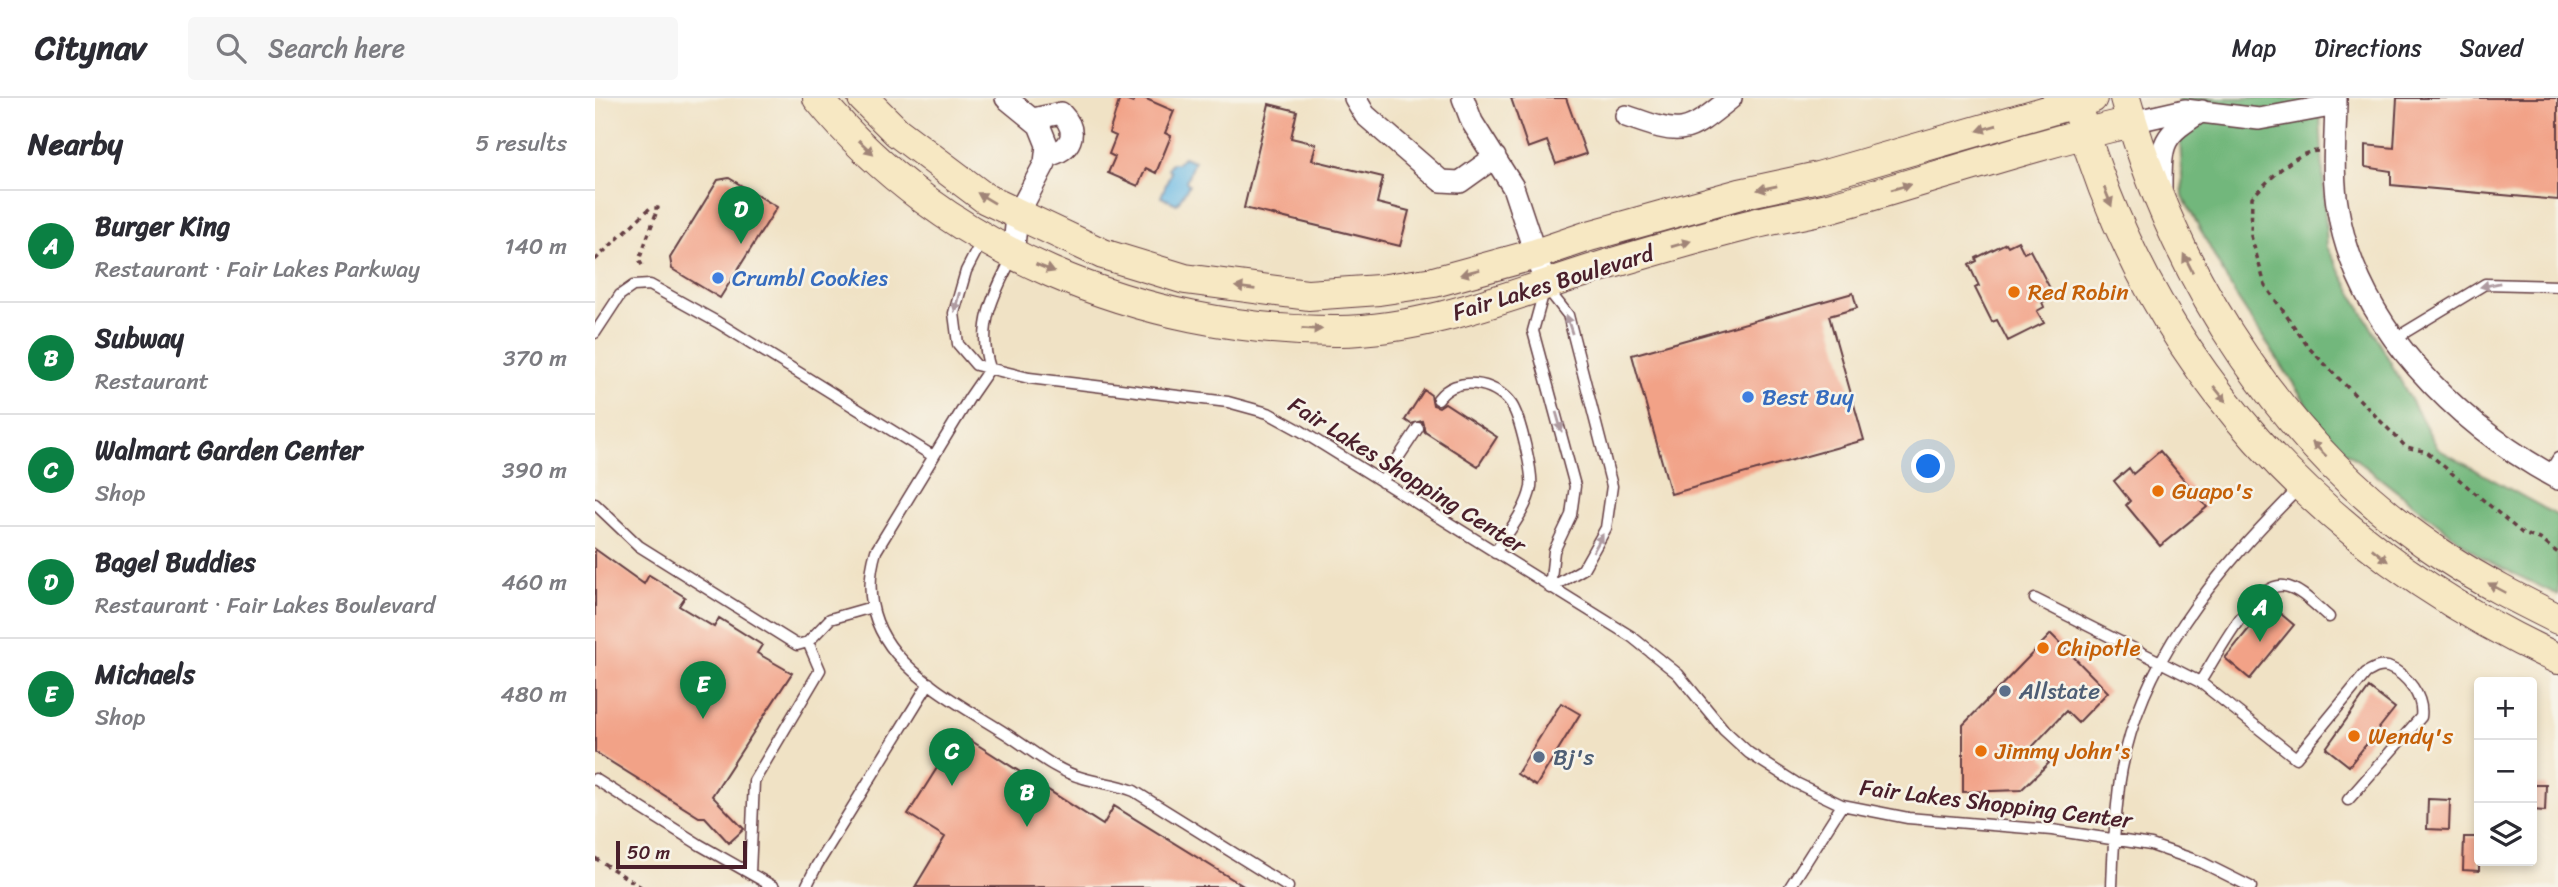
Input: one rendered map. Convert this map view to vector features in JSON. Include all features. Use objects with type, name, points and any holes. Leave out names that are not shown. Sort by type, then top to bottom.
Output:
[{"type":"street","name":"Fair Lakes Boulevard","points":[[818,98],[865,147],[929,203],[1013,256],[1163,310],[1225,322],[1340,331],[1406,324],[1441,317],[1546,286],[1605,265],[1750,225],[1826,208],[2084,133],[2129,110],[2203,111],[2259,118],[2336,102]]},
{"type":"street","name":"Fair Lakes Boulevard","points":[[863,98],[897,132],[963,183],[1017,216],[1103,254],[1185,279],[1308,295],[1378,290],[1434,282],[1740,194],[1818,177],[2081,100]]},
{"type":"street","points":[[1006,98],[1039,125],[1047,145],[1045,163],[1017,216],[1013,256]]},
{"type":"street","points":[[1355,98],[1365,115],[1441,181],[1460,182],[1495,157]]},
{"type":"street","points":[[1463,98],[1472,122],[1513,187],[1546,286]]},
{"type":"street","points":[[1626,116],[1668,131],[1689,128],[1731,98]]},
{"type":"street","points":[[2081,100],[2084,133],[2101,179],[2137,261],[2178,334],[2215,388],[2300,488],[2398,569],[2509,636],[2558,659]]},
{"type":"street","points":[[2336,102],[2334,152],[2337,208],[2351,260],[2366,295],[2394,339],[2417,367],[2473,420],[2509,449],[2555,470]]},
{"type":"street","points":[[2129,110],[2161,205],[2198,283],[2266,389],[2312,442],[2372,500],[2445,557],[2558,619]]},
{"type":"street","points":[[2161,205],[2161,163],[2165,141],[2173,129],[2203,111]]},
{"type":"street","points":[[1033,119],[1061,113],[1070,122],[1073,135],[1069,146],[1059,153],[1046,156]]},
{"type":"street","points":[[983,239],[1017,216]]},
{"type":"lane","name":"Fair Lakes Shopping Center","points":[[983,239],[966,271],[958,295],[954,331],[958,344],[977,365],[1029,378],[1228,402],[1256,410],[1301,431],[1654,653],[1678,674],[1724,730],[1749,753],[1796,783],[1842,805],[1908,818],[2052,830],[2151,845],[2201,862],[2251,887]]},
{"type":"lane","points":[[1013,256],[986,313],[985,352],[991,369],[933,456],[876,551],[871,568],[872,607],[889,646],[902,663],[929,683],[1063,769],[1083,778],[1111,782],[1134,791],[1288,887]]},
{"type":"lane","points":[[2394,339],[2485,284],[2558,286]]},
{"type":"lane","points":[[595,333],[620,295],[633,286],[650,285],[665,290],[933,456]]},
{"type":"lane","name":"Fair Lakes Shopping Center","points":[[1546,286],[1533,331],[1575,486],[1570,515],[1554,551],[1550,588]]},
{"type":"lane","points":[[1546,286],[1568,315],[1612,486],[1606,528],[1583,569],[1550,588]]},
{"type":"lane","points":[[1438,399],[1456,384],[1473,382],[1501,394],[1516,414],[1532,484],[1522,508],[1495,553]]},
{"type":"lane","points":[[1382,482],[1418,428]]},
{"type":"lane","points":[[2112,887],[2119,785],[2142,699],[2159,662],[2178,627],[2212,581],[2300,488]]},
{"type":"lane","points":[[595,504],[639,546],[797,645],[808,642],[830,619],[872,607]]},
{"type":"lane","points":[[2200,682],[2260,593],[2272,585],[2287,586],[2329,617]]},
{"type":"lane","points":[[2035,598],[2200,682],[2296,758],[2366,673],[2378,666],[2389,668],[2419,694],[2423,706],[2421,717],[2348,800]]},
{"type":"lane","points":[[750,873],[754,781],[820,670],[808,642]]},
{"type":"lane","points":[[806,887],[929,683]]},
{"type":"lane","points":[[595,779],[774,887]]},
{"type":"lane","points":[[1790,887],[1842,805]]},
{"type":"path","points":[[2334,152],[2311,151],[2281,169],[2252,197],[2251,236],[2265,285],[2309,348],[2406,447],[2427,452],[2523,534],[2540,539],[2558,553]]},
{"type":"path","points":[[595,260],[650,208],[658,208],[639,260],[643,267]]},
{"type":"path","points":[[595,858],[641,887]]},
{"type":"green space","points":[[2178,98],[2319,98],[2327,247],[2438,449],[2558,516],[2558,595],[2483,559],[2329,438],[2234,293],[2183,197]]},
{"type":"water","points":[[1183,157],[1194,161],[1186,181],[1189,185],[1177,204],[1161,197],[1171,172],[1168,168],[1171,163],[1177,163]]},
{"type":"building","points":[[1120,98],[1133,103],[1135,98],[1144,98],[1174,111],[1165,133],[1171,136],[1156,173],[1146,168],[1138,186],[1108,173],[1115,157],[1109,154],[1116,136],[1109,133]]},
{"type":"building","points":[[1511,98],[1566,98],[1586,154],[1556,164],[1547,141],[1528,148]]},
{"type":"building","points":[[2397,98],[2558,98],[2558,200],[2391,185],[2391,171],[2365,167],[2365,145],[2394,148]]},
{"type":"building","points":[[1269,104],[1297,111],[1291,138],[1316,144],[1312,160],[1383,177],[1377,203],[1409,211],[1400,246],[1244,208]]},
{"type":"building","points":[[729,178],[777,207],[720,298],[672,269],[670,258],[718,180]]},
{"type":"building","name":"Red Robin","points":[[2018,241],[2024,253],[2030,250],[2054,296],[2042,302],[2044,307],[2037,311],[2044,323],[2008,341],[1997,320],[1992,322],[1975,288],[1979,286],[1969,265],[1977,261],[1976,258],[2006,243],[2008,246]]},
{"type":"building","name":"Best Buy","points":[[1853,293],[1857,308],[1829,316],[1864,440],[1671,494],[1632,355]]},
{"type":"building","points":[[1424,390],[1431,395],[1433,405],[1439,407],[1445,403],[1497,437],[1478,466],[1425,432],[1422,421],[1411,424],[1405,420]]},
{"type":"building","name":"Guapo's","points":[[2160,451],[2207,507],[2160,546],[2126,505],[2130,501],[2114,481],[2129,468],[2133,474]]},
{"type":"building","points":[[595,549],[644,584],[649,575],[685,597],[679,606],[714,627],[719,618],[762,645],[757,653],[792,673],[712,796],[744,829],[729,843],[705,817],[699,817],[595,752]]},
{"type":"building","points":[[2269,604],[2294,625],[2250,679],[2225,658]]},
{"type":"building","points":[[2051,634],[2108,692],[2078,723],[2066,711],[2033,746],[2049,763],[2021,790],[1963,792],[1963,725]]},
{"type":"building","name":"Wendy's","points":[[2369,688],[2395,708],[2349,766],[2326,748]]},
{"type":"building","points":[[1561,703],[1580,714],[1536,786],[1517,774]]},
{"type":"building","points":[[959,733],[1103,825],[1114,806],[1245,887],[915,887],[945,837],[908,814]]},
{"type":"building","points":[[2537,785],[2546,785],[2545,811],[2537,810]]},
{"type":"building","points":[[2428,799],[2450,800],[2449,830],[2427,829]]},
{"type":"building","points":[[2464,837],[2474,837],[2474,866],[2479,866],[2479,871],[2463,870]]},
{"type":"place","name":"Bagel Buddies","points":[[741,244]]},
{"type":"place","name":"Crumbl Cookies","points":[[718,278]]},
{"type":"place","name":"Red Robin","points":[[2014,292]]},
{"type":"place","name":"Best Buy","points":[[1748,397]]},
{"type":"place","name":"Guapo's","points":[[2158,491]]},
{"type":"place","name":"Burger King","points":[[2260,642]]},
{"type":"place","name":"Chipotle","points":[[2043,648]]},
{"type":"place","name":"Allstate","points":[[2005,691]]},
{"type":"place","name":"Michaels","points":[[703,719]]},
{"type":"place","name":"Wendy's","points":[[2354,736]]},
{"type":"place","name":"Jimmy John's","points":[[1981,751]]},
{"type":"place","name":"Bj's","points":[[1539,757]]},
{"type":"place","name":"Walmart Garden Center","points":[[952,786]]},
{"type":"place","name":"Subway","points":[[1027,827]]}]
